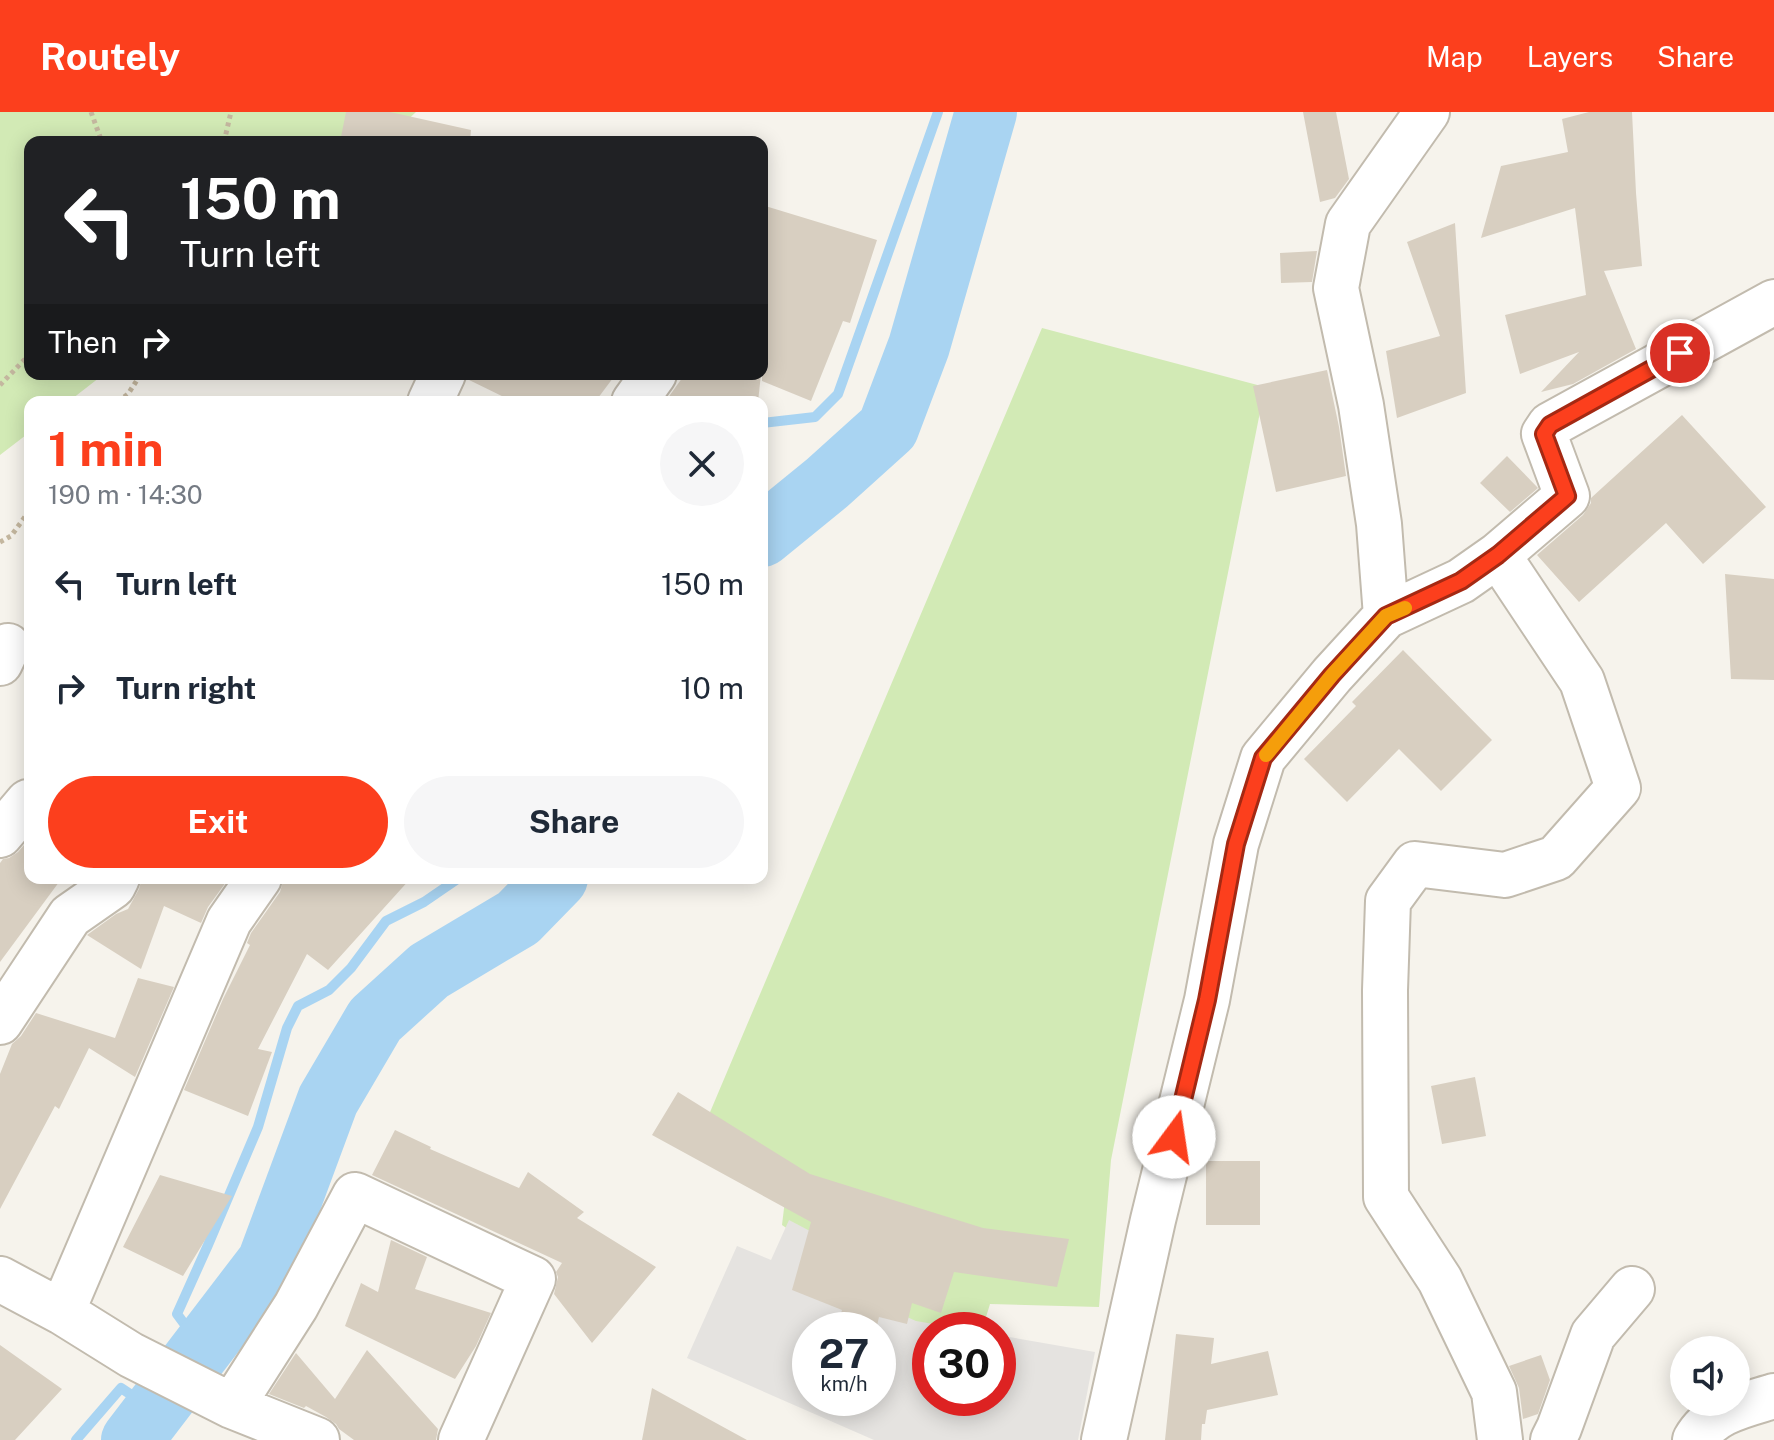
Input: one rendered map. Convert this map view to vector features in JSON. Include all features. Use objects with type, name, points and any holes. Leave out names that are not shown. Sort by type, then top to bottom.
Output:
[{"type":"street","points":[[1386,616],[1379,524],[1361,405],[1336,288],[1348,224],[1427,112]]},
{"type":"street","points":[[1104,1440],[1153,1220],[1207,1000],[1236,844],[1263,758],[1386,616],[1461,581],[1498,555],[1567,496],[1544,434],[1550,425],[1774,302]]},
{"type":"street","points":[[1498,555],[1582,681],[1618,788],[1556,858],[1505,875],[1415,864],[1388,901],[1386,1197],[1440,1280],[1494,1392],[1500,1440]]},
{"type":"street","points":[[0,1022],[70,916],[114,884]]},
{"type":"street","points":[[62,1312],[229,921],[255,884]]},
{"type":"street","points":[[229,1404],[296,1306],[355,1195],[533,1279],[461,1440]]},
{"type":"street","points":[[0,1279],[62,1312],[131,1355],[229,1404],[317,1440]]},
{"type":"street","points":[[1553,1440],[1593,1335],[1632,1289]]},
{"type":"street","points":[[1695,1440],[1700,1431],[1728,1409],[1774,1396]]},
{"type":"path","points":[[91,112],[100,136]]},
{"type":"path","points":[[225,136],[231,112]]},
{"type":"path","points":[[0,385],[24,360]]},
{"type":"path","points":[[0,542],[11,536],[24,518]]},
{"type":"green space","points":[[0,112],[416,112],[390,136],[24,136],[24,380],[96,380],[76,396],[24,396],[24,437],[0,455]]},
{"type":"green space","points":[[1042,328],[1265,387],[1111,1160],[1099,1307],[990,1304],[988,1312],[912,1312],[912,1330],[896,1330],[896,1312],[867,1312],[840,1265],[782,1225],[785,1200],[694,1150]]},
{"type":"shaded area","points":[[789,1220],[810,1231],[799,1269],[896,1312],[792,1312],[792,1404],[687,1358],[737,1246],[771,1260]]},
{"type":"shaded area","points":[[896,1312],[912,1319],[912,1416],[1016,1416],[1016,1338],[1095,1352],[1078,1440],[874,1440],[819,1416],[896,1416]]},
{"type":"building","points":[[346,112],[390,112],[471,130],[470,136],[341,136]]},
{"type":"building","points":[[1303,112],[1336,112],[1349,179],[1335,198],[1320,202]]},
{"type":"building","points":[[1589,112],[1632,112],[1642,266],[1604,271],[1636,349],[1573,384],[1541,392],[1579,352],[1520,374],[1505,315],[1586,295],[1575,208],[1481,238],[1501,166],[1568,152],[1562,119]]},
{"type":"building","points":[[768,207],[877,240],[850,323],[843,321],[811,401],[762,381],[768,380]]},
{"type":"building","points":[[1455,223],[1466,393],[1397,418],[1386,351],[1440,336],[1407,242]]},
{"type":"building","points":[[1317,251],[1312,282],[1281,283],[1280,253]]},
{"type":"building","points":[[1327,370],[1346,476],[1276,492],[1253,386]]},
{"type":"building","points":[[469,380],[612,380],[600,396],[502,396]]},
{"type":"building","points":[[681,380],[760,380],[759,396],[669,396]]},
{"type":"building","points":[[1682,415],[1766,507],[1703,564],[1666,523],[1579,602],[1537,555],[1583,515],[1591,498]]},
{"type":"building","points":[[1507,456],[1538,488],[1510,512],[1480,483]]},
{"type":"building","points":[[1725,574],[1774,579],[1774,680],[1731,679]]},
{"type":"building","points":[[1403,650],[1492,740],[1441,791],[1399,749],[1347,802],[1304,759],[1356,706],[1352,702]]},
{"type":"building","points":[[24,845],[24,884],[58,884],[0,962],[0,863]]},
{"type":"building","points":[[140,884],[225,884],[201,923],[164,906],[141,969],[87,935],[128,909]]},
{"type":"building","points":[[282,884],[406,884],[328,970],[307,954],[258,1049],[272,1052],[248,1116],[184,1090],[250,945],[247,943],[251,933]]},
{"type":"building","points":[[138,978],[174,987],[135,1077],[89,1048],[59,1109],[55,1106],[0,1209],[0,1074],[12,1044],[36,1013],[115,1038]]},
{"type":"building","points":[[1475,1077],[1486,1136],[1442,1144],[1431,1086]]},
{"type":"building","points":[[678,1092],[810,1174],[983,1228],[1069,1239],[1057,1287],[954,1272],[941,1312],[912,1303],[907,1324],[896,1321],[896,1312],[841,1312],[792,1290],[811,1222],[652,1135]]},
{"type":"building","points":[[395,1130],[519,1188],[528,1172],[584,1212],[577,1218],[656,1267],[592,1343],[554,1294],[558,1277],[556,1272],[562,1263],[372,1175]]},
{"type":"building","points":[[1206,1161],[1260,1161],[1260,1225],[1206,1225]]},
{"type":"building","points":[[160,1175],[232,1196],[183,1276],[123,1247]]},
{"type":"building","points":[[391,1240],[427,1257],[415,1289],[491,1313],[476,1346],[455,1379],[345,1326],[361,1283],[378,1292]]},
{"type":"building","points":[[1176,1334],[1214,1338],[1211,1364],[1268,1351],[1278,1395],[1207,1410],[1201,1440],[1165,1440]]},
{"type":"building","points":[[0,1345],[62,1389],[15,1440],[0,1440]]},
{"type":"building","points":[[367,1350],[438,1429],[436,1440],[354,1440],[336,1424],[306,1406],[304,1408],[269,1394],[296,1353],[335,1399]]},
{"type":"building","points":[[1541,1355],[1550,1380],[1538,1414],[1523,1419],[1519,1388],[1509,1366]]},
{"type":"building","points":[[652,1388],[747,1440],[642,1440]]},
{"type":"waterway","points":[[768,422],[815,417],[838,394],[938,112]]},
{"type":"waterway","points":[[768,531],[888,428],[919,346],[986,112]]},
{"type":"waterway","points":[[203,1349],[177,1314],[258,1127],[287,1028],[298,1006],[329,990],[351,968],[386,921],[424,902],[450,884]]},
{"type":"waterway","points":[[132,1440],[268,1262],[328,1100],[375,1020],[429,971],[518,918],[551,884]]},
{"type":"waterway","points":[[76,1440],[121,1388],[154,1410]]},
{"type":"slow traffic","points":[[1266,755],[1386,616],[1405,608]]},
{"type":"route","points":[[1174,1137],[1207,1000],[1236,844],[1263,758],[1386,616],[1461,581],[1498,555],[1567,496],[1544,434],[1550,425],[1680,353]]}]
